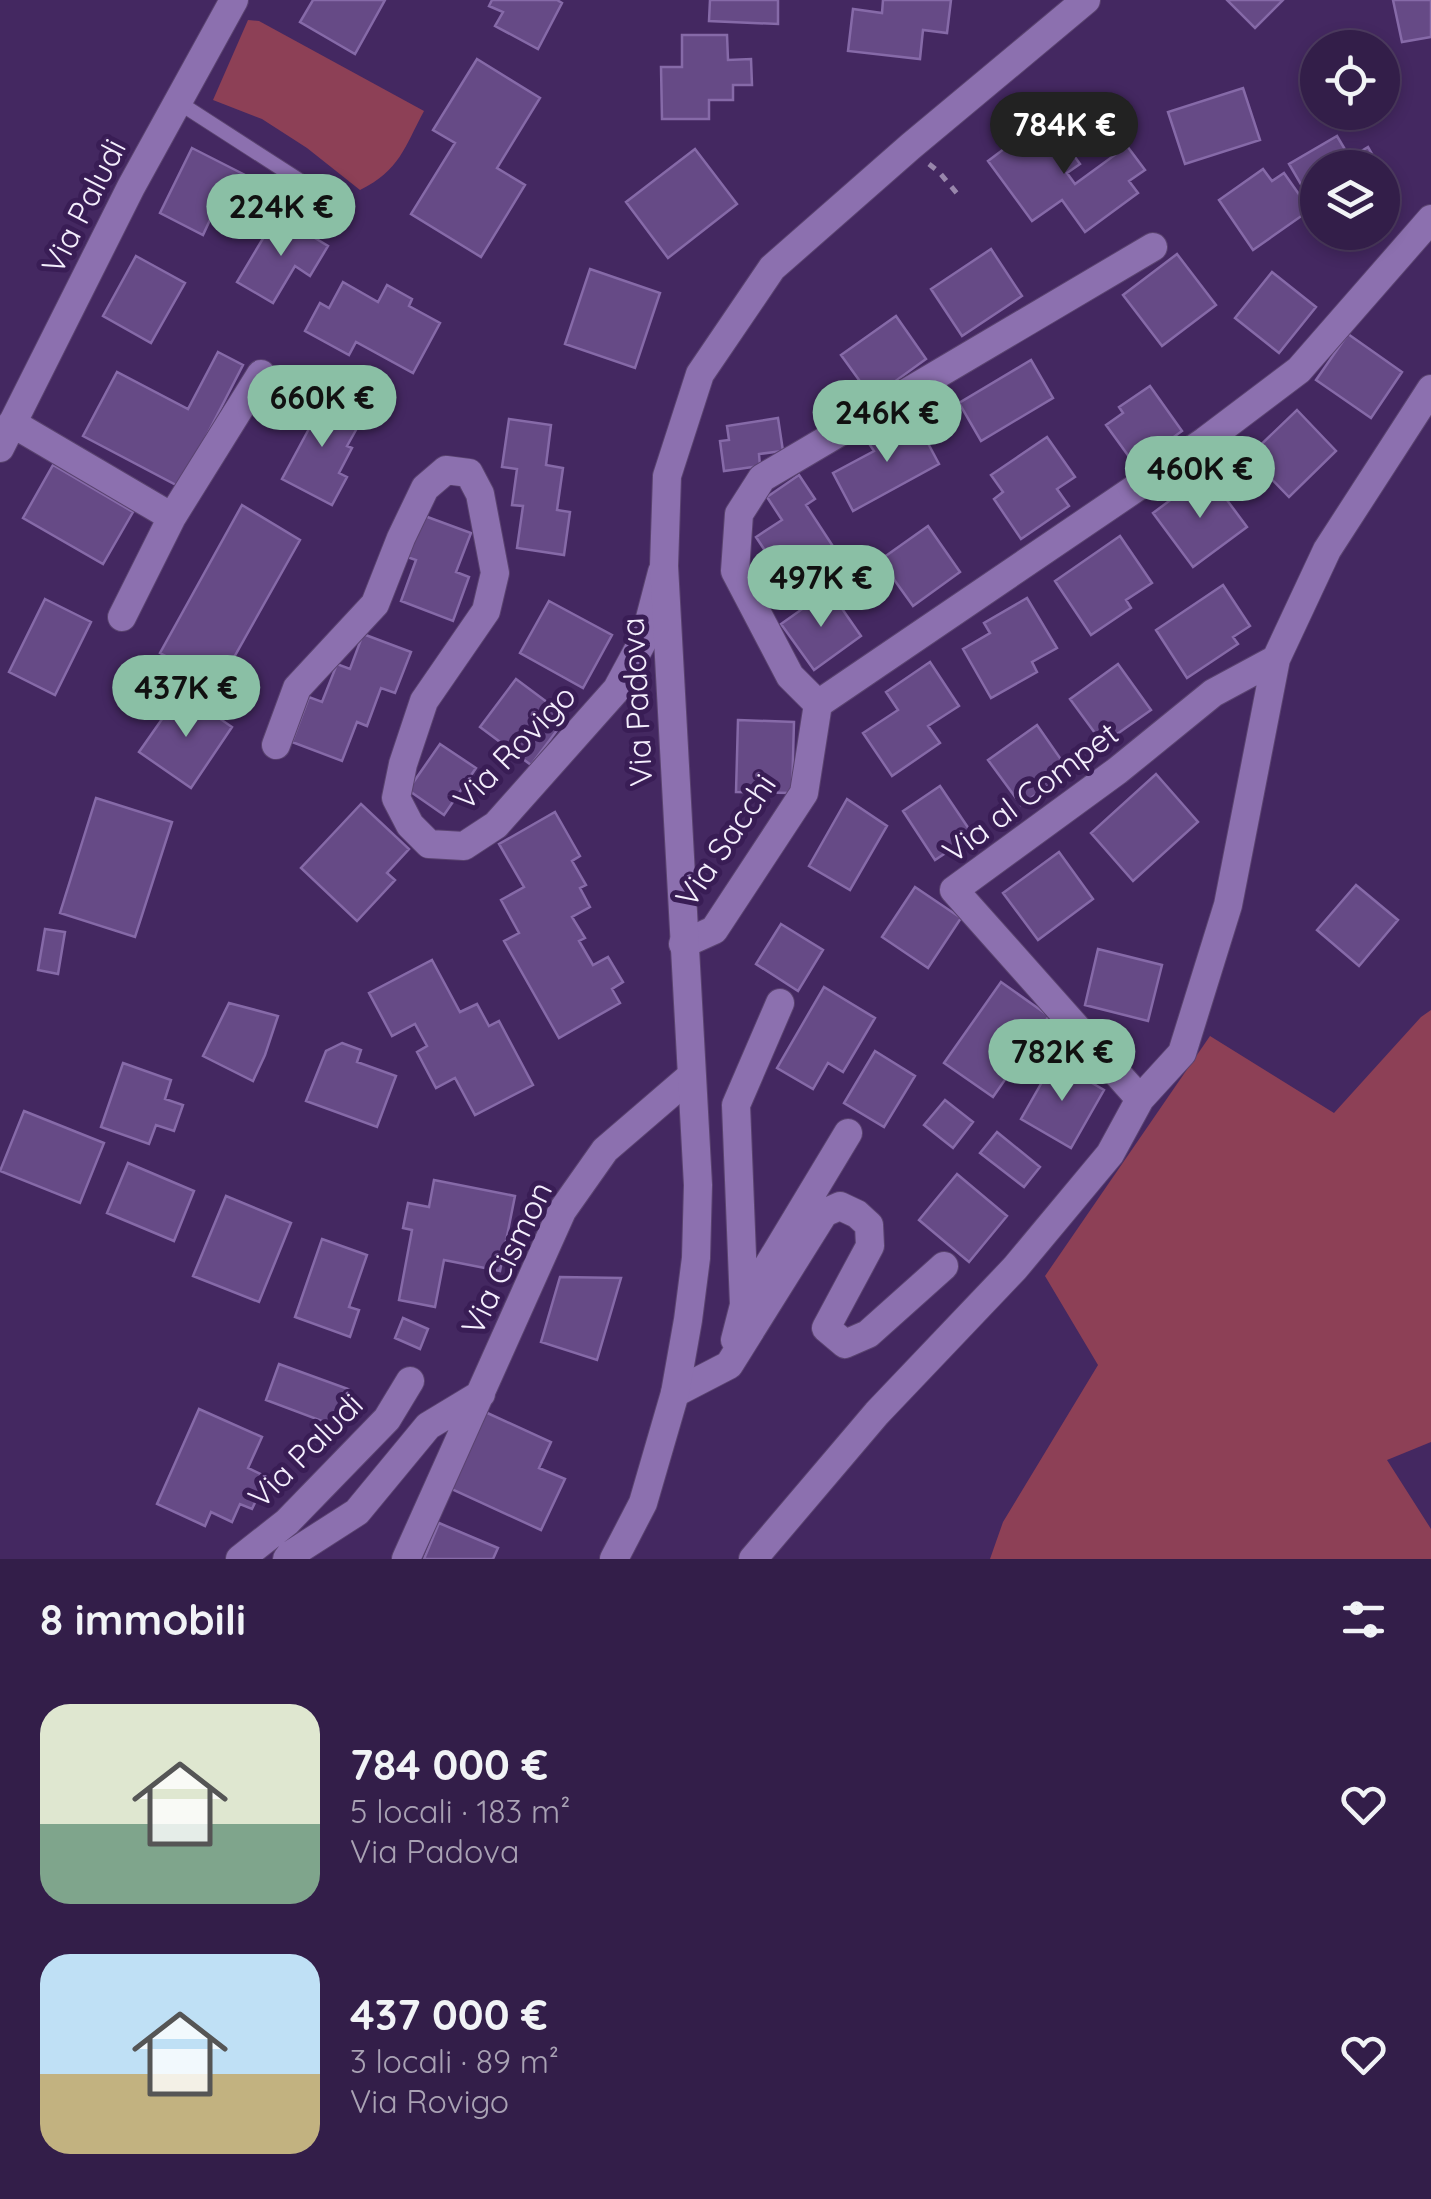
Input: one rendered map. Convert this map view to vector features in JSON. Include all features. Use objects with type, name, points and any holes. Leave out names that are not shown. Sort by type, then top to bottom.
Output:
[{"type":"street","name":"Via Paludi","points":[[6,436],[130,187],[234,0]]},
{"type":"street","name":"Via Padova","points":[[614,1559],[643,1503],[675,1392],[696,1258],[698,1185],[664,566],[668,476],[700,374],[772,268],[1086,0]]},
{"type":"street","points":[[1154,247],[762,478],[739,514],[736,570],[790,676],[818,704],[1204,442],[1299,370],[1431,219]]},
{"type":"street","points":[[122,617],[172,517],[261,374]]},
{"type":"street","points":[[753,1559],[877,1413],[1015,1268],[1110,1154],[1140,1100],[1182,1053],[1228,905],[1276,659],[1327,550],[1431,389]]},
{"type":"street","points":[[6,436],[172,517]]},
{"type":"street","name":"Via Rovigo","points":[[276,745],[297,688],[375,604],[425,488],[446,470],[470,473],[480,494],[495,573],[486,612],[424,700],[404,764],[396,798],[410,825],[429,844],[464,846],[496,824],[617,689],[645,637],[664,566]]},
{"type":"street","name":"Via al Compet","points":[[1140,1100],[954,890],[1116,772],[1213,693],[1276,659]]},
{"type":"street","name":"Via Sacchi","points":[[683,944],[714,930],[804,793],[818,704]]},
{"type":"street","points":[[729,1366],[744,1305],[736,1105],[780,1003]]},
{"type":"street","name":"Via Cismon","points":[[406,1559],[562,1210],[605,1150],[691,1076]]},
{"type":"street","points":[[744,1305],[848,1133]]},
{"type":"street","points":[[675,1392],[729,1366],[824,1214],[840,1206],[858,1214],[869,1225],[870,1246],[826,1328],[846,1344],[868,1334],[944,1266]]},
{"type":"street","name":"Via Paludi","points":[[240,1559],[287,1522],[387,1419],[410,1382]]},
{"type":"street","points":[[287,1559],[357,1512],[428,1426],[481,1394]]},
{"type":"lane","points":[[178,102],[347,211]]},
{"type":"path","points":[[923,159],[960,197]]},
{"type":"shaded area","points":[[248,20],[259,21],[424,111],[393,166],[360,190],[262,119],[213,100]]},
{"type":"shaded area","points":[[1431,1010],[1431,1442],[1387,1460],[1431,1529],[1431,1559],[990,1559],[1003,1522],[1098,1365],[1045,1276],[1210,1036],[1334,1113]]},
{"type":"building","points":[[313,0],[385,0],[355,54],[300,22]]},
{"type":"building","points":[[492,0],[562,3],[538,49],[495,26],[503,12],[489,6]]},
{"type":"building","points":[[710,0],[778,0],[778,24],[709,21]]},
{"type":"building","points":[[883,0],[951,0],[947,33],[923,30],[920,59],[848,51],[853,9],[882,13]]},
{"type":"building","points":[[1227,0],[1283,0],[1255,28]]},
{"type":"building","points":[[1393,0],[1431,0],[1431,37],[1402,42]]},
{"type":"building","points":[[682,35],[727,35],[728,60],[751,59],[752,85],[733,85],[733,100],[709,100],[709,119],[662,119],[661,67],[682,67]]},
{"type":"building","points":[[477,59],[540,98],[497,168],[525,185],[481,257],[411,214],[455,143],[433,130]]},
{"type":"building","points":[[1243,88],[1260,140],[1185,164],[1168,112]]},
{"type":"building","points":[[1046,117],[1080,164],[1067,173],[1075,184],[1127,146],[1145,170],[1129,181],[1138,193],[1085,232],[1062,200],[1032,221],[988,161]]},
{"type":"building","points":[[1337,136],[1345,150],[1313,150]]},
{"type":"building","points":[[192,148],[247,176],[229,213],[216,207],[203,235],[160,213]]},
{"type":"building","points":[[695,149],[737,204],[668,258],[626,202]]},
{"type":"building","points":[[1300,158],[1300,183],[1289,164]]},
{"type":"building","points":[[1263,169],[1272,181],[1284,173],[1300,196],[1300,217],[1253,250],[1219,200]]},
{"type":"building","points":[[277,215],[328,246],[310,276],[295,266],[273,303],[237,282]]},
{"type":"building","points":[[991,249],[1022,296],[962,336],[931,289]]},
{"type":"building","points":[[1177,254],[1216,305],[1162,346],[1123,295]]},
{"type":"building","points":[[136,256],[185,283],[151,343],[103,316]]},
{"type":"building","points":[[590,269],[660,293],[635,368],[565,344]]},
{"type":"building","points":[[1272,272],[1316,307],[1279,353],[1235,318]]},
{"type":"building","points":[[343,282],[378,302],[387,285],[412,299],[409,306],[440,323],[413,373],[356,342],[349,355],[305,331],[320,303],[329,308]]},
{"type":"building","points":[[896,316],[926,359],[872,398],[841,355]]},
{"type":"building","points":[[1348,334],[1402,372],[1371,418],[1316,380]]},
{"type":"building","points":[[218,352],[243,365],[180,487],[83,436],[117,372],[188,409]]},
{"type":"building","points":[[1031,360],[1053,398],[981,441],[959,403]]},
{"type":"building","points":[[1150,386],[1182,431],[1135,465],[1106,425],[1123,413],[1119,407]]},
{"type":"building","points":[[310,394],[361,421],[347,446],[352,448],[339,473],[347,477],[332,505],[282,479],[311,425],[298,417]]},
{"type":"building","points":[[1297,410],[1336,451],[1289,497],[1249,456]]},
{"type":"building","points":[[914,417],[939,464],[853,511],[833,473],[874,451],[868,442]]},
{"type":"building","points":[[778,418],[783,451],[759,454],[760,466],[724,471],[720,441],[729,440],[727,426]]},
{"type":"building","points":[[509,419],[551,425],[546,465],[563,468],[557,510],[570,512],[564,555],[517,548],[523,506],[512,505],[517,469],[502,467]]},
{"type":"building","points":[[1047,437],[1075,477],[1057,489],[1069,506],[1021,539],[994,499],[1003,492],[991,475]]},
{"type":"building","points":[[53,465],[133,512],[103,564],[23,518]]},
{"type":"building","points":[[799,475],[815,499],[806,505],[836,551],[787,584],[756,537],[782,520],[767,497]]},
{"type":"building","points":[[1200,478],[1211,493],[1218,488],[1247,527],[1193,567],[1153,513]]},
{"type":"building","points":[[242,505],[300,540],[219,684],[160,653]]},
{"type":"building","points":[[422,515],[471,533],[456,572],[469,577],[453,621],[401,601],[416,560],[407,557]]},
{"type":"building","points":[[928,526],[960,572],[913,606],[880,560]]},
{"type":"building","points":[[1120,536],[1152,583],[1126,600],[1131,608],[1091,635],[1055,581]]},
{"type":"building","points":[[1223,585],[1250,626],[1233,637],[1238,644],[1187,678],[1156,630]]},
{"type":"building","points":[[829,590],[861,636],[814,670],[781,624]]},
{"type":"building","points":[[1027,598],[1057,648],[1032,662],[1037,672],[991,698],[963,649],[990,633],[984,623]]},
{"type":"building","points":[[45,599],[91,622],[55,695],[9,672]]},
{"type":"building","points":[[549,601],[612,635],[583,688],[520,653]]},
{"type":"building","points":[[363,634],[411,652],[395,693],[381,688],[367,726],[357,722],[342,761],[292,742],[309,697],[322,702],[337,664],[350,669]]},
{"type":"building","points":[[930,662],[959,706],[928,726],[940,743],[892,776],[863,733],[898,710],[886,692]]},
{"type":"building","points":[[1118,664],[1151,710],[1103,744],[1070,699]]},
{"type":"building","points":[[516,679],[567,717],[531,765],[480,727]]},
{"type":"building","points":[[181,692],[232,727],[191,788],[139,752]]},
{"type":"building","points":[[738,720],[794,722],[792,793],[736,792]]},
{"type":"building","points":[[1037,725],[1069,771],[1021,805],[988,760]]},
{"type":"building","points":[[440,744],[476,768],[444,815],[408,790]]},
{"type":"building","points":[[1156,774],[1198,822],[1133,881],[1091,833]]},
{"type":"building","points":[[940,786],[973,835],[935,860],[903,811]]},
{"type":"building","points":[[96,798],[172,822],[135,937],[60,913]]},
{"type":"building","points":[[847,799],[887,826],[850,890],[809,866]]},
{"type":"building","points":[[361,804],[409,849],[387,873],[395,880],[357,921],[301,868]]},
{"type":"building","points":[[555,812],[580,856],[572,861],[586,885],[580,888],[590,907],[572,917],[585,938],[579,941],[593,965],[608,957],[623,982],[612,989],[620,1003],[559,1038],[504,941],[519,933],[501,900],[524,887],[499,844]]},
{"type":"building","points":[[1059,852],[1093,899],[1038,940],[1003,893]]},
{"type":"building","points":[[1356,885],[1398,920],[1359,966],[1317,930]]},
{"type":"building","points":[[915,887],[961,918],[928,968],[882,937]]},
{"type":"building","points":[[781,924],[823,950],[798,991],[756,964]]},
{"type":"building","points":[[45,929],[65,932],[58,974],[38,970]]},
{"type":"building","points":[[1098,949],[1162,965],[1148,1021],[1085,1005]]},
{"type":"building","points":[[432,960],[460,1012],[477,1004],[489,1026],[499,1021],[533,1085],[475,1115],[455,1078],[436,1088],[417,1052],[427,1046],[415,1024],[392,1036],[369,993]]},
{"type":"building","points":[[1001,982],[1049,1016],[993,1097],[944,1063]]},
{"type":"building","points":[[824,987],[875,1018],[843,1072],[828,1063],[813,1089],[777,1068]]},
{"type":"building","points":[[229,1003],[278,1016],[253,1081],[203,1056]]},
{"type":"building","points":[[342,1043],[361,1050],[357,1062],[396,1076],[377,1127],[306,1101],[326,1051]]},
{"type":"building","points":[[875,1051],[915,1076],[884,1127],[844,1103]]},
{"type":"building","points":[[1054,1061],[1104,1090],[1071,1148],[1021,1119]]},
{"type":"building","points":[[123,1063],[171,1080],[165,1099],[183,1105],[174,1131],[156,1125],[149,1144],[101,1127]]},
{"type":"building","points":[[945,1100],[973,1122],[953,1148],[924,1125]]},
{"type":"building","points":[[24,1111],[104,1143],[80,1203],[0,1171]]},
{"type":"building","points":[[997,1132],[1040,1167],[1024,1187],[980,1153]]},
{"type":"building","points":[[128,1163],[194,1191],[174,1241],[107,1213]]},
{"type":"building","points":[[957,1174],[1007,1216],[969,1262],[919,1220]]},
{"type":"building","points":[[434,1180],[515,1196],[500,1271],[444,1260],[435,1307],[399,1300],[412,1230],[403,1228],[408,1203],[429,1207]]},
{"type":"building","points":[[226,1196],[291,1223],[259,1302],[193,1276]]},
{"type":"building","points":[[322,1239],[367,1255],[349,1307],[359,1310],[350,1337],[295,1317]]},
{"type":"building","points":[[560,1277],[621,1278],[597,1360],[541,1342]]},
{"type":"building","points":[[403,1318],[428,1329],[420,1349],[395,1338]]},
{"type":"building","points":[[279,1364],[348,1389],[335,1426],[266,1400]]},
{"type":"building","points":[[199,1409],[262,1437],[248,1468],[267,1477],[252,1509],[240,1504],[232,1522],[211,1512],[205,1526],[157,1504]]},
{"type":"building","points":[[483,1411],[551,1442],[539,1468],[565,1479],[541,1530],[447,1487]]},
{"type":"building","points":[[439,1523],[498,1548],[493,1559],[424,1559]]}]
